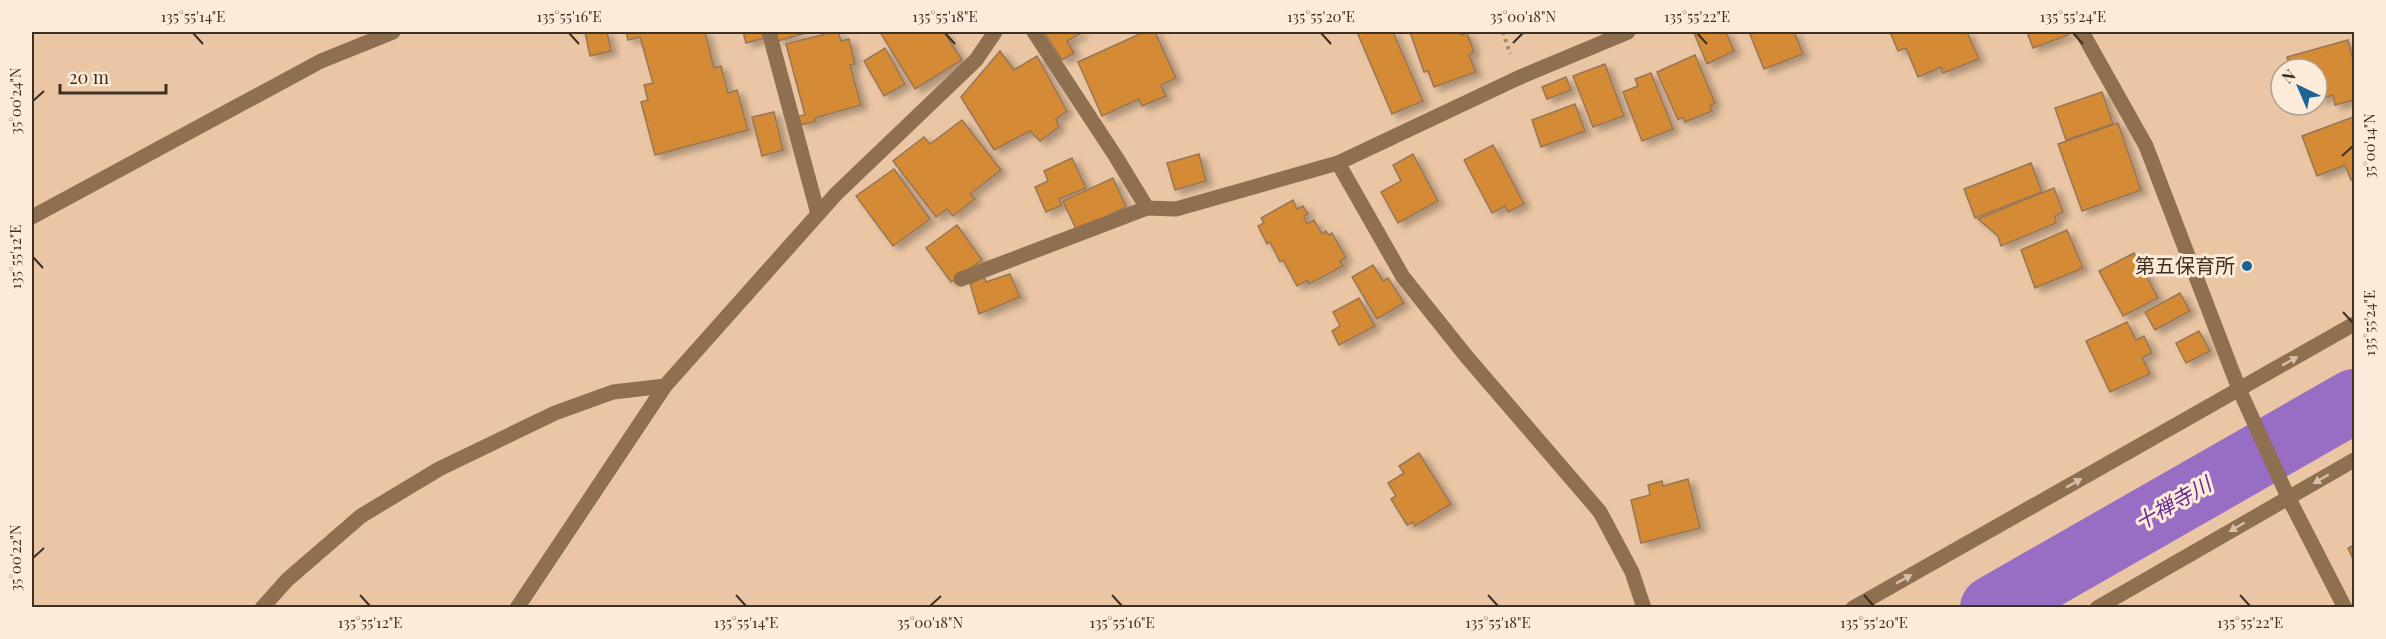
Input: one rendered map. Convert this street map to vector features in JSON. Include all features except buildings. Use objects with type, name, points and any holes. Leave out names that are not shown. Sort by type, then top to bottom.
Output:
[{"type":"street","points":[[32,217],[321,61],[393,32]]},
{"type":"street","points":[[770,32],[818,214]]},
{"type":"street","points":[[517,608],[665,386],[836,194],[976,60],[995,32]]},
{"type":"street","points":[[1034,32],[1147,208]]},
{"type":"street","points":[[961,279],[1147,208],[1176,209],[1338,163],[1518,78],[1628,32]]},
{"type":"street","points":[[2082,32],[2146,146],[2242,396],[2285,492],[2345,608]]},
{"type":"street","points":[[1338,163],[1403,277],[1466,356],[1600,512],[1632,572],[1644,608]]},
{"type":"street","points":[[1853,608],[2242,396],[2355,324]]},
{"type":"street","points":[[262,608],[287,580],[360,516],[439,470],[555,413],[613,392],[665,386]]},
{"type":"street","points":[[2097,608],[2285,492],[2355,460]]},
{"type":"waterway","name":"十禅寺川","points":[[1992,608],[2354,401]]},
{"type":"place","name":"第五保育所","points":[[2247,266]]}]
